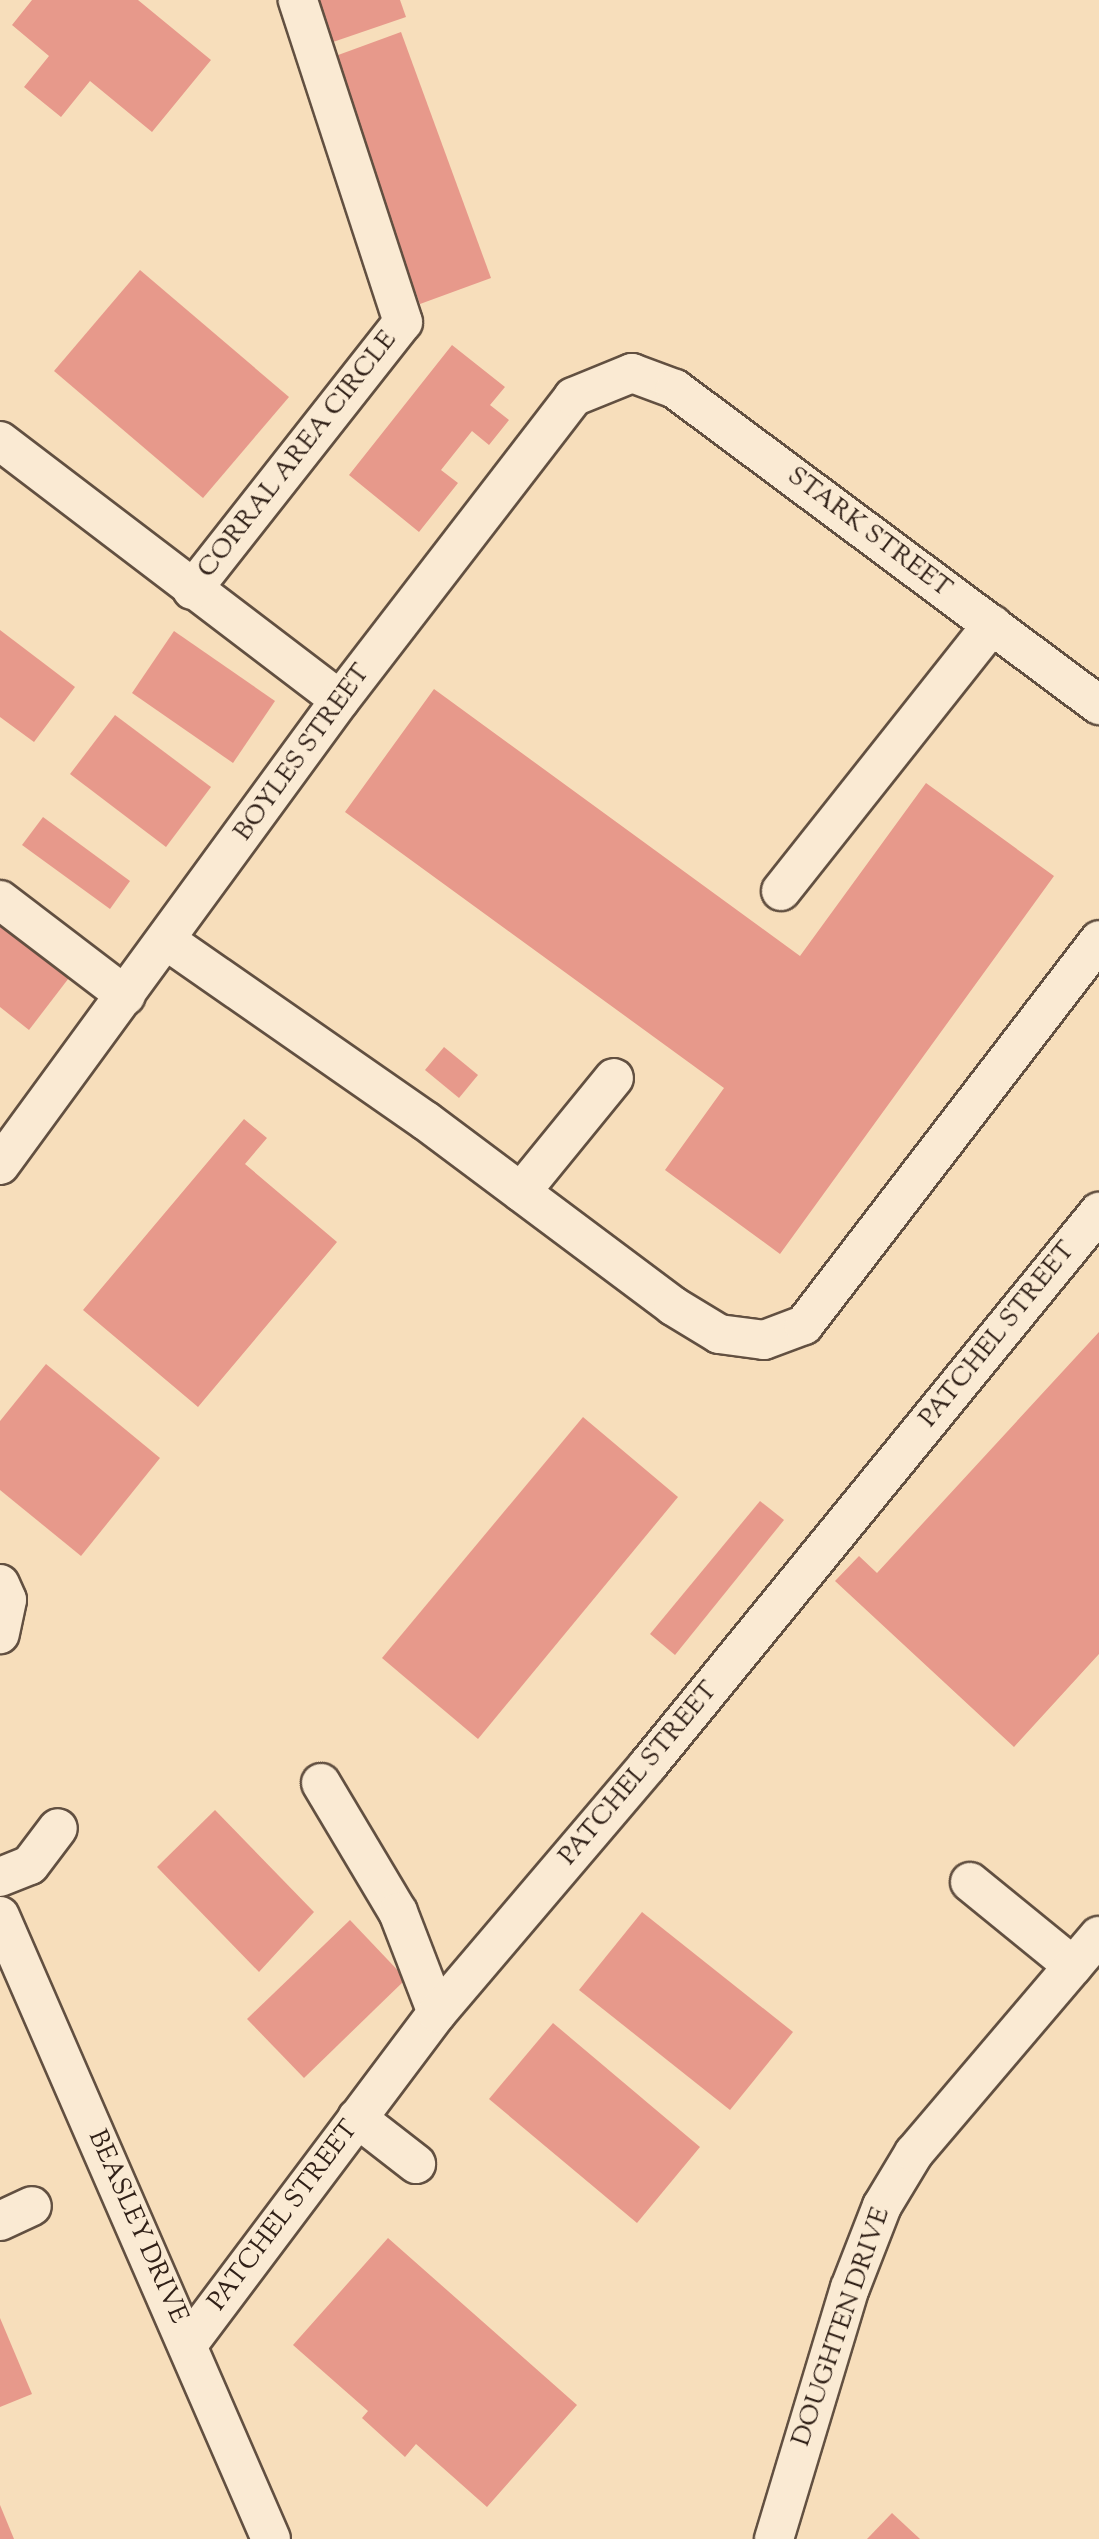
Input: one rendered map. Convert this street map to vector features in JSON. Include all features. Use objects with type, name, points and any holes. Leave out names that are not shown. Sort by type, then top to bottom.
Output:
[{"type":"street","name":"CORRAL AREA CIRCLE","points":[[192,590],[403,322],[298,0]]},
{"type":"street","name":"STARK STREET","points":[[632,373],[675,389],[1099,705]]},
{"type":"street","name":"BOYLES STREET","points":[[0,1165],[167,941],[340,700],[573,397],[632,373]]},
{"type":"street","points":[[0,441],[192,590],[340,700]]},
{"type":"street","points":[[781,891],[992,625]]},
{"type":"street","points":[[0,900],[126,996]]},
{"type":"street","points":[[167,941],[719,1335],[764,1340],[804,1325],[1099,940]]},
{"type":"street","points":[[521,1192],[614,1077]]},
{"type":"street","name":"PATCHEL STREET","points":[[189,2343],[437,2013],[648,1765],[1099,1212]]},
{"type":"street","points":[[0,1584],[7,1600],[0,1634]]},
{"type":"street","points":[[321,1783],[398,1912],[437,2013]]},
{"type":"street","points":[[0,1877],[30,1865],[58,1828]]},
{"type":"street","points":[[970,1882],[1073,1966]]},
{"type":"street","name":"BEASLEY DRIVE","points":[[0,1916],[189,2343],[271,2539]]},
{"type":"street","name":"DOUGHTEN DRIVE","points":[[774,2539],[850,2288],[882,2206],[914,2153],[1099,1936]]},
{"type":"street","points":[[357,2118],[416,2164]]},
{"type":"building","points":[[32,0],[138,0],[211,60],[152,132],[90,81],[61,117],[24,87],[49,56],[12,25]]},
{"type":"building","points":[[318,0],[400,0],[406,17],[333,42]]},
{"type":"building","points":[[401,32],[491,278],[420,304],[330,58]]},
{"type":"building","points":[[140,270],[289,397],[203,498],[54,371]]},
{"type":"building","points":[[452,345],[505,387],[490,405],[509,420],[489,445],[472,431],[441,470],[458,483],[419,532],[349,475]]},
{"type":"building","points":[[0,630],[75,687],[34,742],[0,717]]},
{"type":"building","points":[[174,631],[275,701],[233,763],[132,693]]},
{"type":"building","points":[[434,689],[800,956],[926,783],[1054,876],[780,1254],[665,1170],[724,1088],[345,812]]},
{"type":"building","points":[[115,715],[211,787],[166,847],[70,774]]},
{"type":"building","points":[[43,817],[130,881],[110,909],[22,845]]},
{"type":"building","points":[[0,910],[75,970],[29,1030],[0,1007]]},
{"type":"building","points":[[444,1047],[478,1075],[459,1098],[425,1070]]},
{"type":"building","points":[[244,1119],[267,1138],[245,1164],[337,1242],[198,1407],[83,1310]]},
{"type":"building","points":[[1099,1332],[1099,1654],[1014,1747],[835,1581],[859,1556],[877,1573]]},
{"type":"building","points":[[46,1364],[160,1458],[81,1556],[0,1490],[0,1421]]},
{"type":"building","points":[[583,1417],[678,1497],[478,1739],[382,1658]]},
{"type":"building","points":[[760,1501],[784,1520],[675,1655],[650,1634]]},
{"type":"building","points":[[215,1810],[314,1912],[259,1972],[157,1867]]},
{"type":"building","points":[[642,1912],[793,2032],[730,2110],[579,1990]]},
{"type":"building","points":[[350,1920],[406,1979],[304,2078],[247,2019]]},
{"type":"building","points":[[553,2023],[700,2147],[637,2223],[489,2099]]},
{"type":"building","points":[[388,2238],[577,2405],[487,2507],[416,2444],[405,2457],[362,2418],[368,2411],[293,2345]]},
{"type":"building","points":[[0,2318],[32,2394],[0,2407]]},
{"type":"building","points":[[0,2505],[14,2539],[0,2539]]},
{"type":"building","points":[[892,2513],[920,2539],[867,2539]]}]
